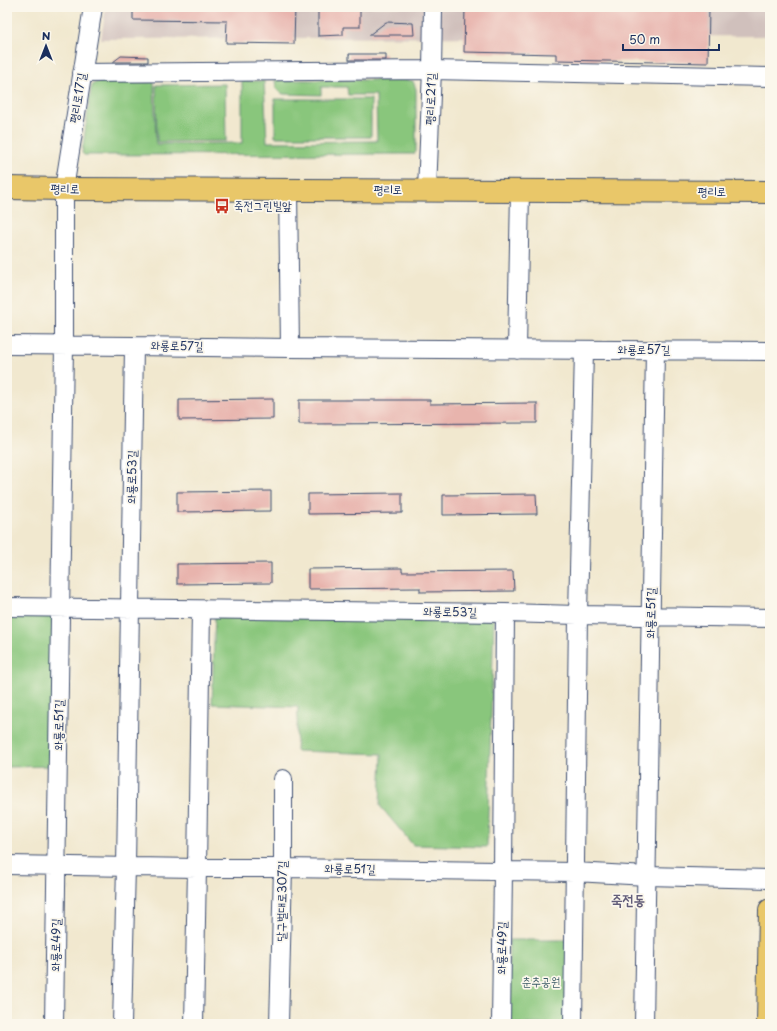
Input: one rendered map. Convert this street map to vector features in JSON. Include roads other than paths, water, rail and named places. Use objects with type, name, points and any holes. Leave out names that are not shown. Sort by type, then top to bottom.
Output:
[{"type":"main road","name":"평리로","points":[[7,188],[770,192]]},
{"type":"main road","points":[[768,1024],[770,910]]},
{"type":"street","name":"평리로17길","points":[[64,189],[93,7]]},
{"type":"street","name":"평리로21길","points":[[427,190],[432,70],[432,7]]},
{"type":"street","points":[[82,73],[432,70],[770,77]]},
{"type":"street","points":[[60,608],[64,345],[64,189]]},
{"type":"street","points":[[288,189],[290,348]]},
{"type":"street","points":[[517,350],[520,191]]},
{"type":"street","name":"와룡로57길","points":[[7,345],[770,351]]},
{"type":"street","name":"와룡로53길","points":[[130,608],[134,346]]},
{"type":"street","points":[[573,1024],[578,615],[584,350]]},
{"type":"street","name":"와룡로51길","points":[[647,876],[656,350]]},
{"type":"street","name":"와룡로53길","points":[[7,607],[506,612],[578,615],[770,618]]},
{"type":"street","name":"와룡로51길","points":[[57,866],[60,608]]},
{"type":"street","points":[[122,1024],[130,608]]},
{"type":"street","points":[[194,1024],[201,610]]},
{"type":"street","points":[[503,871],[506,612]]},
{"type":"street","name":"달구벌대로307길","points":[[279,1024],[283,868],[283,779]]},
{"type":"street","name":"와룡로51길","points":[[7,865],[575,872],[647,876],[770,879]]},
{"type":"street","name":"와룡로49길","points":[[54,1024],[57,866]]},
{"type":"street","name":"와룡로49길","points":[[501,1024],[503,871]]},
{"type":"street","points":[[644,1024],[647,876]]},
{"type":"place","name":"죽전그린빌앞","points":[[222,206]]},
{"type":"district","name":"죽전동","points":[[628,900]]},
{"type":"park label","name":"춘추공원","points":[[541,982]]}]
